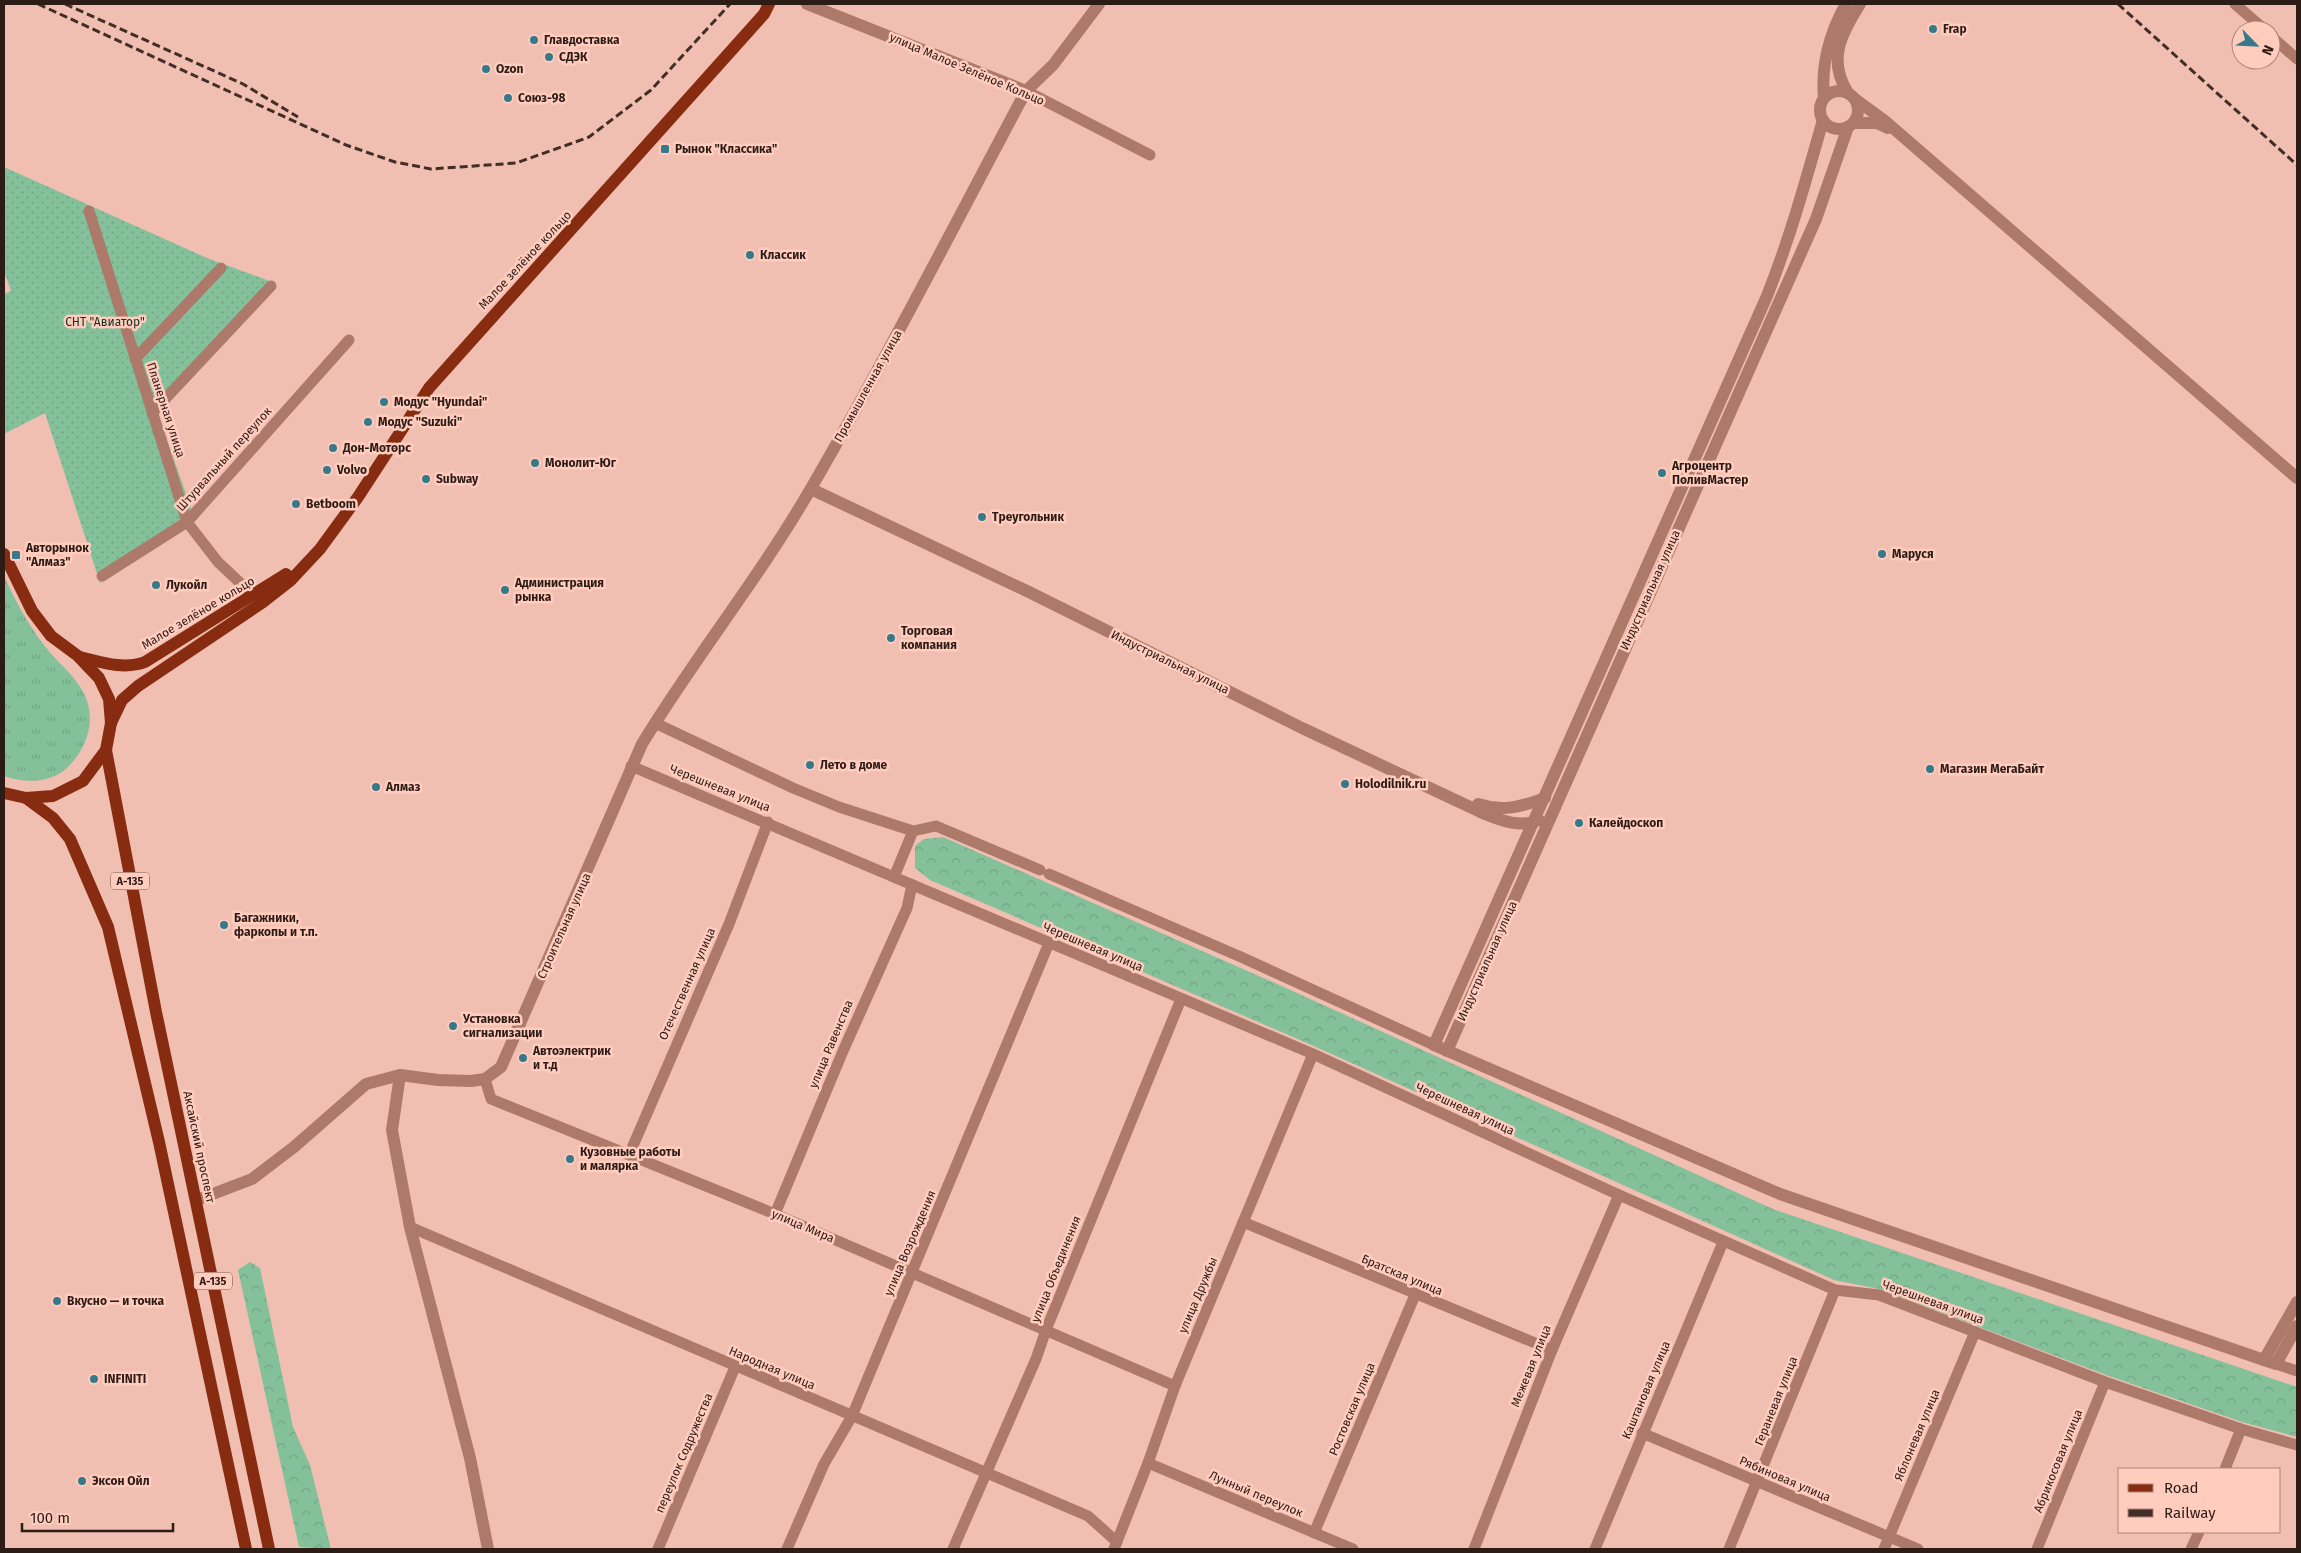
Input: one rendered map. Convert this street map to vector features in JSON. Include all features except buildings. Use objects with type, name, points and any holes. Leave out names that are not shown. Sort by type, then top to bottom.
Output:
[{"type":"main road","name":"Малое зелёное кольцо","points":[[112,723],[122,700],[138,686],[263,602],[291,580],[320,549],[358,497],[429,388],[764,14],[769,4]]},
{"type":"main road","name":"Малое зелёное кольцо","points":[[78,656],[108,664],[137,665],[254,596],[320,549]]},
{"type":"main road","points":[[4,554],[32,611],[51,636],[78,656],[99,678],[109,699],[112,723],[106,750],[83,781],[53,796],[26,798],[4,793]]},
{"type":"main road","name":"Аксайский проспект","points":[[106,750],[156,1012],[269,1549]]},
{"type":"main road","name":"А-135","points":[[26,798],[53,818],[70,840],[108,927],[131,1018],[163,1161],[246,1549]]},
{"type":"street","name":"улица Малое Зелёное Кольцо","points":[[807,4],[1026,91],[1150,155]]},
{"type":"street","name":"Промышленная улица","points":[[631,766],[655,723],[768,560],[810,489],[1026,91],[1053,64],[1100,4]]},
{"type":"street","points":[[1846,4],[1834,31],[1825,61],[1824,97],[1821,104],[1823,120],[1834,129],[1851,125],[1877,123],[1899,135]]},
{"type":"street","points":[[1851,125],[1859,111],[1852,96],[1839,78],[1838,56],[1843,33],[1860,4]]},
{"type":"street","points":[[2235,4],[2253,20]]},
{"type":"street","points":[[2281,45],[2297,59]]},
{"type":"street","points":[[1824,97],[1831,92],[1840,90],[1852,96],[2205,396],[2297,478]]},
{"type":"street","name":"Индустриальная улица","points":[[1742,367],[1784,254],[1805,189],[1823,120]]},
{"type":"street","name":"Индустриальная улица","points":[[1447,1050],[1552,812],[1635,609],[1742,367],[1816,219],[1851,125]]},
{"type":"street","name":"Планерная улица","points":[[89,210],[187,522],[218,562],[254,596]]},
{"type":"street","points":[[135,359],[221,268]]},
{"type":"street","points":[[152,413],[270,286]]},
{"type":"street","name":"Штурвальный переулок","points":[[102,576],[187,522],[349,340]]},
{"type":"street","name":"Индустриальная улица","points":[[810,489],[1029,592],[1430,789],[1507,822],[1533,823]]},
{"type":"street","name":"Индустриальная улица","points":[[1434,1045],[1533,823],[1635,609]]},
{"type":"street","points":[[655,723],[793,788],[839,807],[913,831],[936,826],[1045,872],[1434,1045],[1780,1194],[2297,1371]]},
{"type":"street","name":"Черешневая улица","points":[[631,766],[768,822],[894,878],[1313,1054],[1619,1196],[1835,1290],[1879,1295],[2105,1382],[2241,1429],[2297,1445]]},
{"type":"street","name":"Строительная улица","points":[[485,1079],[501,1067],[597,850],[631,766]]},
{"type":"street","points":[[1430,789],[1488,808],[1508,809],[1522,807],[1545,798]]},
{"type":"street","points":[[1533,823],[1552,812]]},
{"type":"street","name":"Отечественная улица","points":[[629,1155],[728,924],[768,822]]},
{"type":"street","points":[[894,878],[913,831]]},
{"type":"street","name":"улица Равенства","points":[[775,1214],[843,1051],[907,908],[912,885]]},
{"type":"street","name":"улица Возрождения","points":[[787,1549],[824,1464],[852,1416],[1049,943]]},
{"type":"street","name":"улица Объединения","points":[[954,1549],[1036,1359],[1046,1330],[1182,999]]},
{"type":"street","name":"улица Дружбы","points":[[1115,1545],[1148,1463],[1175,1386],[1313,1054]]},
{"type":"street","points":[[197,1200],[252,1178],[294,1147],[366,1084],[400,1076],[438,1080],[485,1079]]},
{"type":"street","points":[[400,1076],[392,1130],[410,1227],[470,1458],[488,1549]]},
{"type":"street","name":"улица Мира","points":[[485,1079],[490,1099],[775,1214],[1175,1386]]},
{"type":"street","name":"Межевая улица","points":[[1474,1549],[1552,1350],[1619,1196]]},
{"type":"street","name":"Братская улица","points":[[1243,1222],[1415,1295],[1552,1350]]},
{"type":"street","name":"Народная улица","points":[[410,1227],[1088,1516],[1115,1545]]},
{"type":"street","name":"Каштановая улица","points":[[1595,1549],[1723,1242]]},
{"type":"street","name":"Гераневая улица","points":[[1729,1549],[1835,1290]]},
{"type":"street","name":"Ростовская улица","points":[[1314,1533],[1415,1295]]},
{"type":"street","points":[[2270,1362],[2297,1302]]},
{"type":"street","points":[[2270,1362],[2297,1326]]},
{"type":"street","name":"Яблоневая улица","points":[[1884,1549],[1975,1332]]},
{"type":"street","name":"переулок Содружества","points":[[658,1549],[735,1367]]},
{"type":"street","name":"Абрикосовая улица","points":[[2038,1549],[2105,1382]]},
{"type":"street","points":[[2225,1468],[2241,1429]]},
{"type":"street","name":"Рябиновая улица","points":[[1642,1433],[1757,1483],[1918,1549]]},
{"type":"street","name":"Лунный переулок","points":[[1148,1463],[1353,1549]]},
{"type":"street","points":[[2191,1549],[2199,1533]]},
{"type":"green space","name":"СНТ \"Авиатор\"","points":[[4,167],[207,258],[275,283],[157,412],[195,519],[100,583],[45,413],[4,434],[4,294],[11,291],[4,271]]},
{"type":"green space","points":[[4,576],[32,628],[48,650],[81,688],[89,709],[89,730],[81,750],[61,773],[46,779],[29,781],[4,776]]},
{"type":"green space","points":[[943,837],[1275,983],[1773,1209],[2297,1387],[2297,1437],[2242,1422],[2106,1375],[1879,1289],[1834,1280],[1316,1047],[930,880],[915,868],[915,846],[924,839]]},
{"type":"green space","points":[[250,1262],[260,1268],[293,1427],[310,1465],[331,1549],[299,1547],[238,1270]]},
{"type":"railway","points":[[38,4],[346,145],[395,162],[431,169],[516,163],[589,137],[651,90],[730,4]]},
{"type":"railway","points":[[65,4],[243,84],[298,117]]},
{"type":"railway","points":[[2118,4],[2297,165]]},
{"type":"place","name":"Frap","points":[[1933,29]]},
{"type":"place","name":"Главдоставка","points":[[534,40]]},
{"type":"place","name":"СДЭК","points":[[549,57]]},
{"type":"place","name":"Ozon","points":[[486,69]]},
{"type":"place","name":"Союз-98","points":[[508,98]]},
{"type":"place","name":"Рынок \"Классика\"","points":[[665,149]]},
{"type":"place","name":"Классик","points":[[750,255]]},
{"type":"place","name":"Модус \"Hyundai\"","points":[[384,402]]},
{"type":"place","name":"Модус \"Suzuki\"","points":[[368,422]]},
{"type":"place","name":"Дон-Моторс","points":[[333,448]]},
{"type":"place","name":"Монолит-Юг","points":[[535,463]]},
{"type":"place","name":"Volvo","points":[[327,470]]},
{"type":"place","name":"Агроцентр ПоливМастер","points":[[1662,473]]},
{"type":"place","name":"Subway","points":[[426,479]]},
{"type":"place","name":"Betboom","points":[[296,504]]},
{"type":"place","name":"Треугольник","points":[[982,517]]},
{"type":"place","name":"Маруся","points":[[1882,554]]},
{"type":"place","name":"Авторынок \"Алмаз\"","points":[[16,555]]},
{"type":"place","name":"Лукойл","points":[[156,585]]},
{"type":"place","name":"Администрация рынка","points":[[505,590]]},
{"type":"place","name":"Торговая компания","points":[[891,638]]},
{"type":"place","name":"Лето в доме","points":[[810,765]]},
{"type":"place","name":"Магазин МегаБайт","points":[[1930,769]]},
{"type":"place","name":"Holodilnik.ru","points":[[1345,784]]},
{"type":"place","name":"Алмаз","points":[[376,787]]},
{"type":"place","name":"Калейдоскоп","points":[[1579,823]]},
{"type":"place","name":"Багажники, фаркопы и т.п.","points":[[224,925]]},
{"type":"place","name":"Установка сигнализации","points":[[453,1026]]},
{"type":"place","name":"Автоэлектрик и т.д","points":[[523,1058]]},
{"type":"place","name":"Кузовные работы и малярка","points":[[570,1159]]},
{"type":"place","name":"Вкусно — и точка","points":[[57,1301]]},
{"type":"place","name":"INFINITI","points":[[94,1379]]},
{"type":"place","name":"Эксон Ойл","points":[[82,1481]]}]
